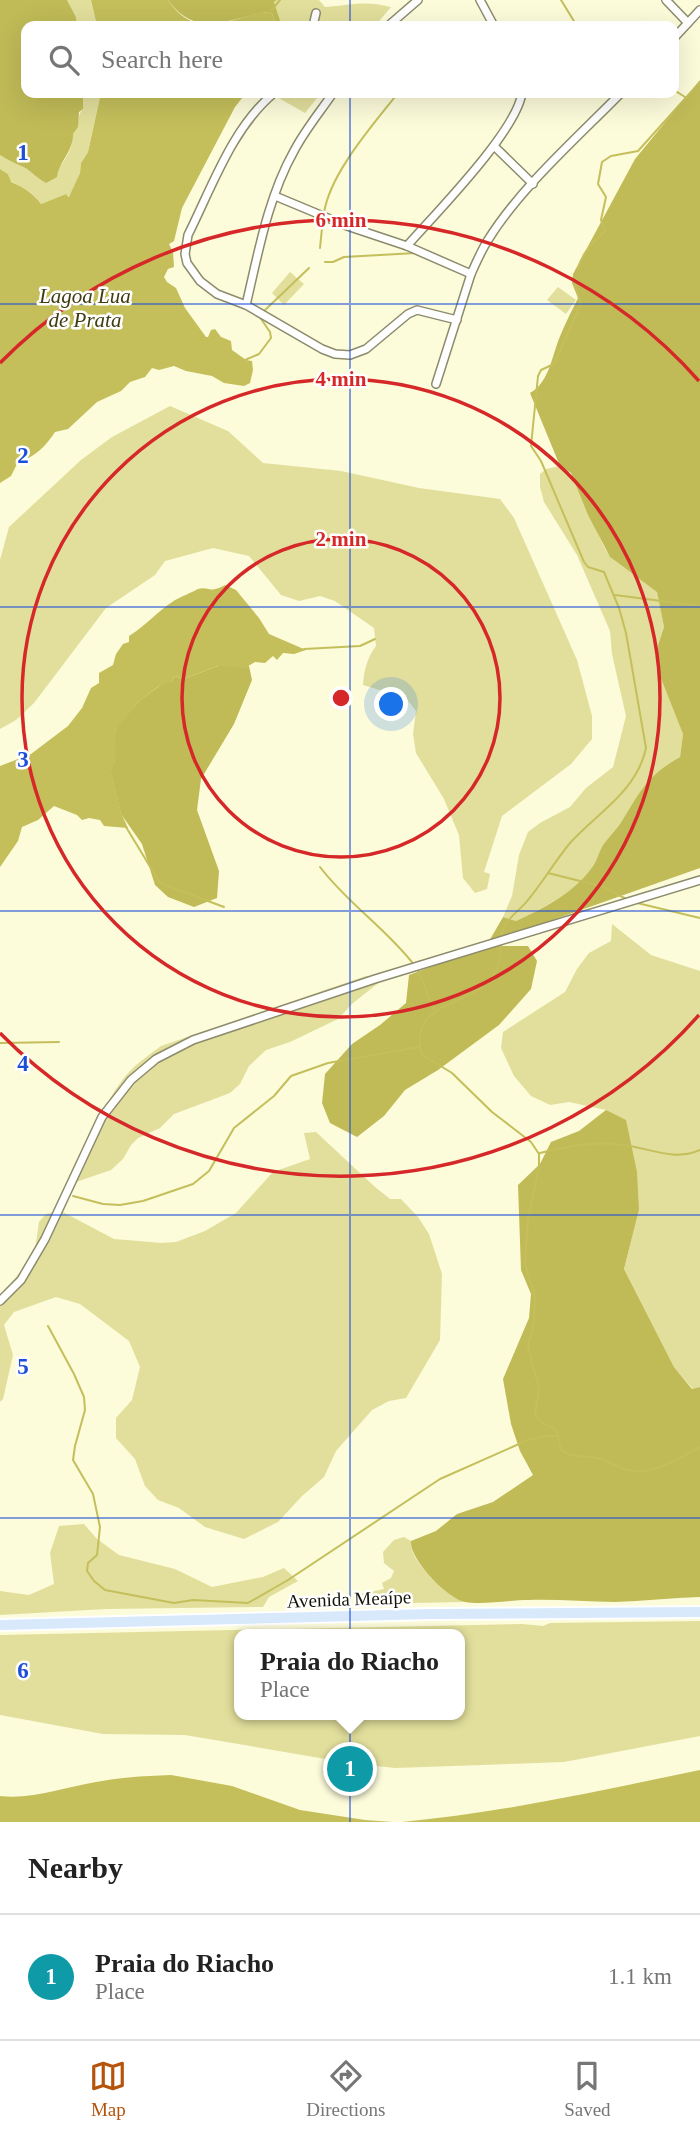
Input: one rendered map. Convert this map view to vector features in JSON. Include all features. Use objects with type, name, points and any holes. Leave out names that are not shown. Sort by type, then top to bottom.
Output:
[{"type":"main road","name":"Avenida Meaípe","points":[[0,1625],[430,1614],[700,1612]]},
{"type":"street","points":[[394,21],[418,0]]},
{"type":"street","points":[[480,0],[491,21]]},
{"type":"street","points":[[666,0],[688,23]]},
{"type":"street","points":[[679,33],[700,10]]},
{"type":"street","points":[[314,21],[316,13]]},
{"type":"street","points":[[269,98],[251,115],[240,133],[188,235],[184,254],[200,281],[217,294],[246,305],[322,349],[343,355],[366,349],[408,314],[417,310],[457,320]]},
{"type":"street","points":[[246,305],[275,196],[293,152],[330,98]]},
{"type":"street","points":[[407,246],[494,146],[518,111],[521,98]]},
{"type":"street","points":[[436,384],[471,274],[487,241],[533,184],[616,98]]},
{"type":"street","points":[[494,146],[533,184]]},
{"type":"street","points":[[275,196],[347,226],[407,246],[471,274]]},
{"type":"street","points":[[0,1301],[21,1280],[45,1239],[102,1117],[131,1080],[156,1059],[193,1040],[363,983],[700,880]]},
{"type":"shaded area","points":[[0,0],[67,0],[76,21],[21,21],[21,98],[83,98],[83,109],[79,112],[78,127],[73,134],[71,145],[57,177],[46,183],[24,167],[0,155]]},
{"type":"shaded area","points":[[67,0],[91,0],[96,21],[76,21]]},
{"type":"shaded area","points":[[168,0],[277,0],[274,2],[280,21],[275,21],[268,12],[227,21],[194,21],[179,12]]},
{"type":"shaded area","points":[[319,0],[325,7],[366,3],[391,7],[379,21],[280,21],[274,2]]},
{"type":"shaded area","points":[[700,80],[700,868],[490,942],[503,946],[528,946],[537,961],[531,989],[499,1025],[438,1070],[405,1090],[384,1116],[357,1137],[330,1123],[322,1103],[325,1074],[352,1044],[406,1003],[409,975],[488,943],[503,917],[516,921],[566,893],[593,866],[603,845],[651,778],[680,757],[683,734],[657,668],[658,645],[664,627],[657,592],[610,557],[588,515],[571,473],[560,466],[530,393],[546,375],[578,298],[572,283],[573,274],[635,159]]},
{"type":"shaded area","points":[[83,98],[100,98],[88,152],[81,163],[80,173],[70,197],[66,194],[41,204],[31,193],[10,181],[8,174],[0,169],[0,155],[24,167],[46,183],[68,154],[83,109]]},
{"type":"shaded area","points":[[279,98],[317,98],[305,113]]},
{"type":"shaded area","points":[[290,272],[304,284],[284,305],[272,293]]},
{"type":"shaded area","points":[[558,287],[576,300],[566,314],[547,300]]},
{"type":"shaded area","points":[[170,406],[228,431],[263,463],[341,471],[419,488],[500,499],[514,518],[577,660],[592,716],[592,739],[571,764],[502,816],[484,872],[490,874],[487,889],[475,893],[463,878],[459,835],[444,799],[416,753],[413,734],[416,711],[406,698],[363,685],[366,664],[376,646],[374,628],[335,601],[320,596],[299,601],[281,595],[249,556],[213,548],[165,561],[155,575],[106,608],[34,703],[16,720],[0,729],[0,560],[9,527],[81,460],[112,437]]},
{"type":"shaded area","points":[[560,466],[582,494],[609,555],[657,591],[664,627],[658,645],[683,734],[680,757],[651,778],[603,845],[593,867],[583,879],[556,900],[516,921],[503,917],[512,896],[519,855],[528,832],[570,807],[586,788],[613,767],[626,716],[612,654],[610,631],[577,555],[544,502],[540,487],[540,474],[546,469]]},
{"type":"shaded area","points":[[218,666],[249,666],[252,680],[234,724],[201,779],[197,810],[219,871],[217,898],[194,907],[168,897],[155,885],[142,844],[121,814],[110,770],[115,760],[114,737],[117,726],[140,700],[162,684],[172,681],[175,676],[183,679]]},
{"type":"shaded area","points":[[612,924],[651,955],[700,971],[700,1387],[693,1389],[674,1367],[624,1269],[639,1210],[606,1110],[569,1102],[550,1105],[531,1096],[514,1076],[501,1048],[503,1032],[565,992],[589,953],[611,941]]},
{"type":"shaded area","points":[[366,976],[381,981],[338,1019],[290,1042],[266,1050],[249,1066],[240,1084],[230,1093],[174,1114],[160,1128],[138,1138],[111,1170],[76,1182],[106,1105],[135,1066],[161,1046]]},
{"type":"shaded area","points":[[606,1110],[626,1120],[637,1172],[639,1210],[624,1269],[674,1367],[692,1389],[700,1387],[700,1597],[615,1602],[465,1602],[457,1599],[430,1577],[416,1558],[411,1541],[436,1531],[457,1514],[493,1502],[533,1475],[520,1451],[511,1424],[503,1379],[529,1318],[531,1294],[521,1270],[518,1185],[540,1164],[551,1142],[579,1131]]},
{"type":"shaded area","points":[[316,1132],[390,1199],[401,1199],[429,1234],[442,1274],[440,1340],[406,1398],[389,1401],[372,1410],[336,1451],[324,1477],[278,1522],[244,1539],[205,1527],[179,1508],[158,1500],[145,1486],[135,1459],[116,1438],[116,1418],[132,1400],[140,1367],[129,1341],[80,1304],[56,1297],[14,1312],[4,1325],[13,1355],[0,1402],[0,1295],[34,1257],[39,1222],[46,1214],[61,1211],[114,1239],[176,1242],[205,1231],[236,1213],[273,1172],[310,1159],[304,1133]]},
{"type":"shaded area","points":[[84,1524],[97,1539],[119,1555],[175,1569],[212,1587],[263,1577],[284,1568],[298,1581],[269,1597],[263,1607],[106,1609],[0,1615],[0,1591],[29,1595],[54,1584],[50,1553],[59,1526]]},
{"type":"shaded area","points":[[404,1537],[411,1541],[412,1550],[422,1568],[464,1602],[355,1604],[361,1594],[384,1589],[382,1583],[391,1578],[394,1571],[384,1563],[383,1552],[394,1540]]},
{"type":"shaded area","points":[[700,1621],[700,1736],[564,1762],[395,1768],[349,1763],[185,1735],[103,1734],[0,1715],[0,1635],[234,1630],[234,1720],[465,1720],[465,1629],[285,1629],[522,1624],[543,1626],[550,1623]]},
{"type":"water","points":[[91,0],[168,0],[179,13],[191,21],[96,21]]},
{"type":"water","points":[[254,14],[272,14],[275,21],[231,21]]},
{"type":"water","name":"Lagoa Lua de Prata","points":[[100,98],[242,98],[182,208],[174,241],[169,244],[173,252],[174,267],[168,269],[164,277],[176,288],[185,308],[206,337],[215,329],[221,337],[231,341],[232,350],[252,361],[250,383],[244,386],[224,383],[212,376],[174,366],[159,370],[152,368],[145,377],[130,382],[121,391],[97,402],[68,429],[55,432],[40,450],[18,462],[11,476],[0,483],[0,169],[8,174],[11,182],[28,191],[41,204],[66,194],[69,197],[80,173],[81,163],[88,152]]},
{"type":"water","points":[[225,585],[236,590],[269,634],[306,650],[294,654],[283,653],[277,660],[273,656],[265,663],[255,662],[245,668],[218,666],[183,679],[175,676],[172,681],[159,686],[139,701],[116,729],[115,760],[111,772],[121,813],[128,828],[104,826],[100,820],[89,818],[82,820],[77,815],[54,806],[38,820],[22,827],[18,841],[0,867],[0,766],[31,754],[68,726],[82,708],[91,688],[99,683],[99,673],[113,665],[116,654],[123,644],[129,642],[129,636],[175,600],[198,589],[216,589]]},
{"type":"water","points":[[700,1770],[700,1822],[402,1822],[514,1807]]},
{"type":"water","points":[[171,1775],[232,1786],[300,1810],[393,1822],[0,1822],[0,1796],[24,1796],[115,1779]]},
{"type":"waterway","points":[[269,13],[280,0]]},
{"type":"waterway","points":[[561,0],[574,21]]},
{"type":"waterway","points":[[578,269],[585,252],[605,231],[601,220],[606,197],[598,184],[602,162],[611,156],[638,151],[700,82]]},
{"type":"waterway","points":[[679,93],[685,97]]},
{"type":"waterway","points":[[324,213],[343,166],[394,98]]},
{"type":"waterway","points":[[320,248],[323,218]]},
{"type":"waterway","points":[[325,262],[344,257],[416,253]]},
{"type":"waterway","points":[[263,312],[309,268]]},
{"type":"waterway","points":[[501,938],[508,921],[524,905],[570,843],[625,789],[634,777],[646,748],[626,633],[619,608],[604,572],[588,567],[584,562],[541,461],[531,446],[538,376],[541,370],[554,364],[581,304],[575,285]]},
{"type":"waterway","points":[[245,360],[259,354],[271,338],[259,316]]},
{"type":"waterway","points":[[615,595],[700,606]]},
{"type":"waterway","points":[[304,649],[360,646],[375,639]]},
{"type":"waterway","points":[[126,827],[160,883],[224,907]]},
{"type":"waterway","points":[[320,867],[415,966]]},
{"type":"waterway","points":[[548,873],[604,887],[628,900]]},
{"type":"waterway","points":[[633,902],[700,918]]},
{"type":"waterway","points":[[501,944],[496,971],[486,983],[434,1013],[425,1022],[420,1036],[421,1054],[452,1073],[492,1112],[531,1142],[539,1154],[528,1220],[525,1264],[535,1296],[534,1322],[528,1347],[539,1389],[535,1413],[537,1419],[557,1431],[561,1449],[565,1452],[574,1456],[601,1459],[628,1470],[656,1468],[700,1447]]},
{"type":"waterway","points":[[418,970],[434,1010]]},
{"type":"waterway","points":[[0,1043],[59,1042]]},
{"type":"waterway","points":[[73,1196],[103,1204],[120,1205],[143,1201],[193,1184],[209,1171],[234,1128],[274,1096],[291,1076],[328,1063],[419,1047]]},
{"type":"waterway","points":[[540,1153],[596,1144],[626,1145],[679,1155],[700,1150]]},
{"type":"waterway","points":[[48,1326],[84,1397],[85,1410],[73,1460],[93,1494],[100,1527],[97,1555],[88,1563],[87,1571],[105,1590],[174,1603],[193,1600],[248,1603],[288,1580],[440,1479],[528,1440],[558,1436]]},
{"type":"place","name":"Praia do Riacho","points":[[350,1769]]}]
